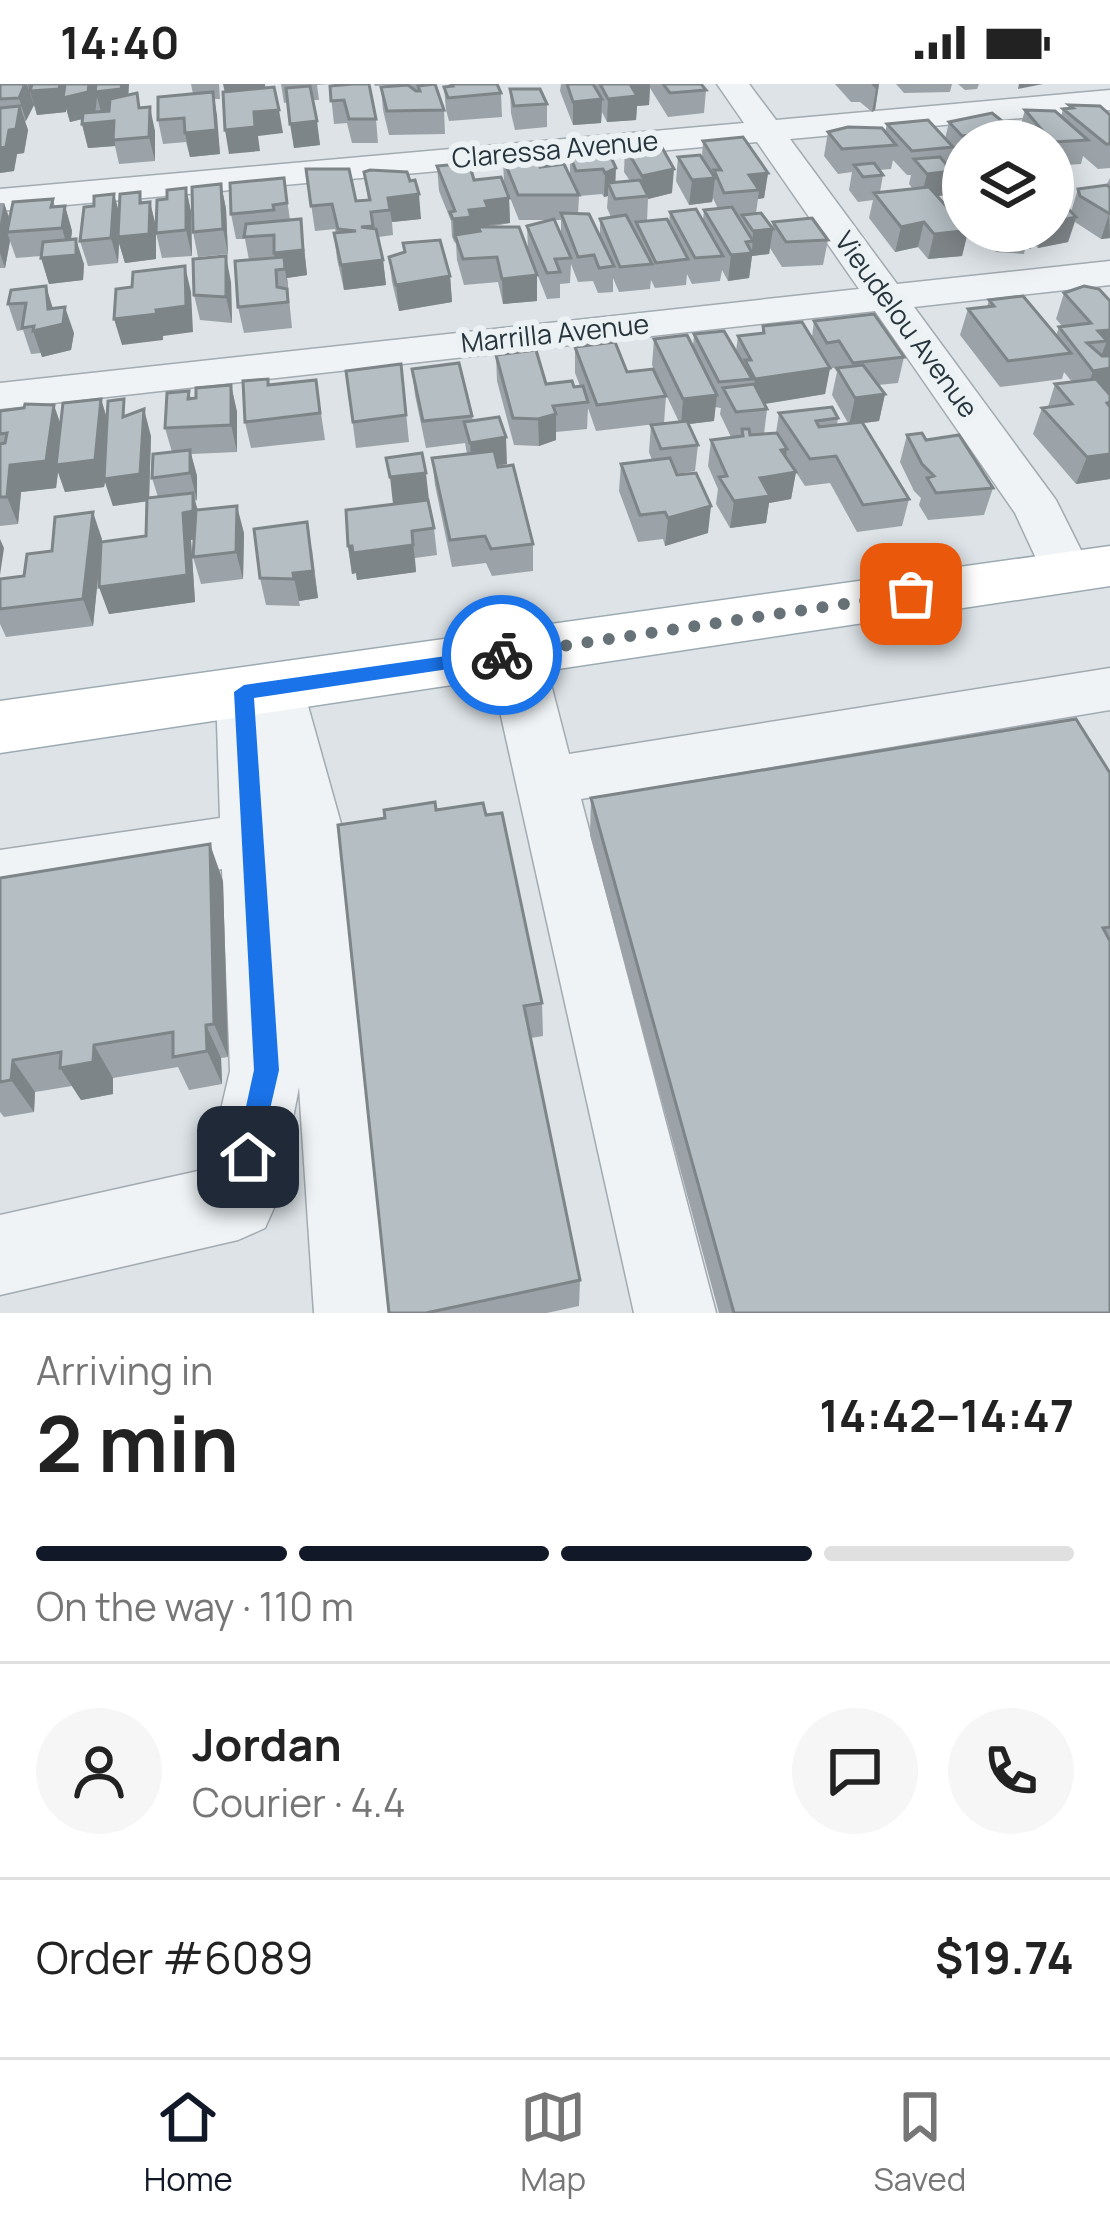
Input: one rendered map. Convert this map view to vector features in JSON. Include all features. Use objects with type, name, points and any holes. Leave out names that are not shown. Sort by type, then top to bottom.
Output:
[{"type":"main road","points":[[0,727],[1088,569]]},
{"type":"street","name":"Vieudelou Avenue","points":[[734,84],[1039,511],[1088,569]]},
{"type":"street","name":"Claressa Avenue","points":[[0,200],[1110,100]]},
{"type":"street","name":"Marrilla Avenue","points":[[0,396],[1110,273]]},
{"type":"street","points":[[515,653],[675,1313]]},
{"type":"street","points":[[546,781],[1110,689]]},
{"type":"street","points":[[259,690],[315,835],[355,1313]]},
{"type":"street","points":[[0,877],[315,835]]},
{"type":"street","points":[[0,1255],[238,1201],[315,835]]},
{"type":"building","points":[[0,84],[25,84],[19,98],[0,99]]},
{"type":"building","points":[[32,84],[60,84],[59,89],[30,91]]},
{"type":"building","points":[[65,84],[89,84],[88,92],[63,98]]},
{"type":"building","points":[[96,84],[122,84],[121,89],[95,92]]},
{"type":"building","points":[[369,84],[376,119],[349,119],[344,100],[331,101],[330,86]]},
{"type":"building","points":[[435,84],[444,110],[387,111],[381,87],[408,85],[420,91],[418,86]]},
{"type":"building","points":[[497,84],[501,93],[448,98],[444,87]]},
{"type":"building","points":[[567,84],[593,84],[602,99],[573,102]]},
{"type":"building","points":[[600,84],[630,84],[637,96],[608,99]]},
{"type":"building","points":[[663,84],[701,84],[706,90],[670,93]]},
{"type":"building","points":[[310,86],[317,121],[290,124],[286,88]]},
{"type":"building","points":[[274,87],[279,110],[254,112],[255,127],[225,130],[223,92]]},
{"type":"building","points":[[510,89],[540,89],[547,104],[514,106]]},
{"type":"building","points":[[213,92],[216,130],[185,133],[184,118],[158,120],[158,97]]},
{"type":"building","points":[[137,93],[139,108],[150,107],[149,137],[113,140],[114,121],[82,124],[83,113],[109,111],[110,99]]},
{"type":"building","points":[[1069,105],[1100,106],[1110,115],[1110,144],[1063,109],[1073,108]]},
{"type":"building","points":[[20,106],[16,129],[9,130],[6,147],[0,148],[0,108]]},
{"type":"building","points":[[1025,110],[1055,111],[1065,120],[1034,120]]},
{"type":"building","points":[[992,113],[1001,120],[959,120]]},
{"type":"building","points":[[928,120],[942,135],[942,148],[912,151],[887,124]]},
{"type":"building","points":[[882,128],[896,145],[842,149],[828,132]]},
{"type":"building","points":[[1074,128],[1088,140],[1074,141]]},
{"type":"building","points":[[743,137],[768,173],[749,175],[759,190],[724,193],[714,170],[721,170],[703,141]]},
{"type":"building","points":[[660,144],[674,169],[642,176],[625,147]]},
{"type":"building","points":[[535,155],[540,167],[564,164],[579,195],[518,195],[503,158]]},
{"type":"building","points":[[570,155],[610,155],[616,168],[605,173],[603,169],[576,171]]},
{"type":"building","points":[[700,155],[715,178],[692,180],[678,157]]},
{"type":"building","points":[[940,157],[942,172],[927,174],[914,159]]},
{"type":"building","points":[[469,163],[474,180],[501,177],[509,198],[485,201],[488,208],[469,210],[471,217],[453,219],[450,212],[455,211],[437,166]]},
{"type":"building","points":[[874,163],[883,175],[863,177],[854,165]]},
{"type":"building","points":[[306,169],[349,169],[356,201],[370,200],[364,172],[407,172],[410,181],[415,180],[419,194],[388,198],[390,210],[371,212],[373,226],[361,227],[376,229],[383,260],[341,265],[334,233],[356,231],[338,229],[332,204],[311,206]]},
{"type":"building","points":[[284,178],[287,203],[273,205],[274,210],[231,214],[230,183]]},
{"type":"building","points":[[640,180],[648,196],[615,199],[608,183]]},
{"type":"building","points":[[221,184],[223,229],[193,232],[192,187]]},
{"type":"building","points":[[1107,185],[1110,214],[1080,196],[1078,189]]},
{"type":"building","points":[[929,187],[942,202],[942,233],[934,234],[924,222],[901,227],[874,193]]},
{"type":"building","points":[[186,188],[186,230],[156,233],[157,200],[167,199],[167,190]]},
{"type":"building","points":[[140,192],[140,203],[150,202],[149,234],[118,237],[120,194]]},
{"type":"building","points":[[114,194],[111,238],[80,241],[84,207],[94,206],[94,196]]},
{"type":"building","points":[[53,199],[51,207],[65,206],[62,228],[7,232],[13,202]]},
{"type":"building","points":[[732,207],[753,241],[746,242],[752,253],[731,255],[704,210]]},
{"type":"building","points":[[696,209],[723,256],[695,258],[670,212]]},
{"type":"building","points":[[561,213],[589,214],[614,266],[599,268],[594,255],[578,257]]},
{"type":"building","points":[[761,213],[773,229],[753,231],[742,215]]},
{"type":"building","points":[[626,215],[652,264],[620,267],[600,219]]},
{"type":"building","points":[[812,218],[828,240],[786,242],[773,222]]},
{"type":"building","points":[[301,219],[303,250],[274,253],[274,235],[244,237],[246,224]]},
{"type":"building","points":[[554,219],[571,258],[555,259],[560,272],[547,273],[527,226]]},
{"type":"building","points":[[667,219],[688,259],[656,263],[636,222]]},
{"type":"building","points":[[478,227],[519,227],[537,275],[502,279],[497,257],[463,259],[455,235],[480,231]]},
{"type":"building","points":[[76,239],[76,255],[41,258],[43,242]]},
{"type":"building","points":[[440,240],[450,276],[396,285],[389,257],[405,252],[403,243]]},
{"type":"building","points":[[226,256],[226,297],[194,295],[193,259]]},
{"type":"building","points":[[284,257],[285,269],[276,270],[277,287],[287,289],[288,302],[238,307],[235,261]]},
{"type":"building","points":[[185,266],[186,306],[114,319],[116,289],[132,287],[133,272]]},
{"type":"building","points":[[46,286],[48,309],[65,307],[63,324],[33,331],[34,326],[22,328],[26,303],[8,304],[11,290]]},
{"type":"building","points":[[1084,286],[1099,289],[1110,301],[1110,330],[1098,331],[1107,341],[1087,343],[1102,356],[1110,356],[1110,368],[1093,371],[1059,327],[1091,323],[1064,293]]},
{"type":"building","points":[[1023,296],[1071,353],[1008,361],[968,309],[994,306],[989,300]]},
{"type":"building","points":[[874,314],[904,357],[853,363],[839,341],[827,343],[814,321]]},
{"type":"building","points":[[802,322],[830,368],[755,379],[738,336],[764,333],[763,326]]},
{"type":"building","points":[[724,331],[752,379],[719,382],[694,334]]},
{"type":"building","points":[[687,335],[717,395],[683,399],[654,339]]},
{"type":"building","points":[[615,342],[627,372],[653,369],[666,396],[597,405],[575,347]]},
{"type":"building","points":[[536,350],[546,384],[572,381],[574,387],[583,386],[588,402],[553,406],[556,414],[538,419],[513,418],[496,355]]},
{"type":"building","points":[[459,363],[472,416],[423,421],[412,369]]},
{"type":"building","points":[[401,364],[406,415],[353,422],[346,371]]},
{"type":"building","points":[[863,365],[885,394],[855,398],[837,368]]},
{"type":"building","points":[[268,379],[268,385],[316,380],[320,413],[245,422],[243,381]]},
{"type":"building","points":[[1096,379],[1110,395],[1110,454],[1087,457],[1042,408],[1072,404],[1055,384]]},
{"type":"building","points":[[754,384],[767,409],[736,412],[723,388]]},
{"type":"building","points":[[231,385],[231,425],[165,428],[167,393],[189,391],[188,399],[196,398],[196,388]]},
{"type":"building","points":[[101,399],[95,460],[56,465],[63,403]]},
{"type":"building","points":[[124,399],[123,417],[144,409],[140,474],[104,479],[108,401]]},
{"type":"building","points":[[25,404],[54,405],[46,461],[10,465],[7,497],[0,497],[0,444],[5,443],[7,433],[0,434],[0,411]]},
{"type":"building","points":[[832,407],[838,418],[816,421],[819,427],[862,422],[909,499],[863,505],[836,456],[810,459],[779,413]]},
{"type":"building","points":[[499,417],[506,437],[470,443],[464,422]]},
{"type":"building","points":[[687,421],[698,445],[661,449],[651,425]]},
{"type":"building","points":[[742,429],[749,429],[750,435],[777,433],[787,449],[781,450],[796,472],[760,478],[770,496],[734,501],[719,477],[727,476],[711,440],[743,436]]},
{"type":"building","points":[[922,433],[926,440],[959,435],[993,488],[936,493],[927,478],[934,476],[907,435]]},
{"type":"building","points":[[190,450],[190,473],[152,478],[153,454]]},
{"type":"building","points":[[494,451],[498,467],[513,465],[533,544],[491,549],[485,536],[450,540],[432,458]]},
{"type":"building","points":[[422,453],[426,473],[390,477],[386,458]]},
{"type":"building","points":[[670,458],[677,475],[696,473],[711,506],[668,518],[665,512],[640,515],[621,464]]},
{"type":"building","points":[[193,493],[193,511],[183,513],[187,575],[99,587],[101,542],[146,536],[147,498]]},
{"type":"building","points":[[428,500],[434,528],[412,531],[413,545],[353,553],[348,546],[346,510]]},
{"type":"building","points":[[237,506],[236,552],[193,557],[196,510]]},
{"type":"building","points":[[93,512],[83,599],[0,609],[0,579],[24,576],[27,554],[52,551],[55,517]]},
{"type":"building","points":[[307,522],[313,571],[293,573],[294,579],[260,578],[254,529]]},
{"type":"building","points":[[1076,719],[1110,773],[1110,927],[1103,928],[1110,941],[1110,1313],[734,1313],[591,798]]},
{"type":"building","points":[[435,802],[436,810],[483,803],[486,815],[502,813],[542,1003],[524,1006],[580,1280],[426,1313],[389,1313],[338,825],[385,818],[384,810]]},
{"type":"building","points":[[210,844],[214,1024],[206,1025],[207,1051],[173,1057],[173,1032],[94,1045],[93,1062],[60,1068],[61,1052],[13,1060],[11,1080],[0,1082],[0,878]]},
{"type":"way so far","points":[[502,655],[911,594]]},
{"type":"route","points":[[248,1157],[266,1070],[244,692],[502,655]]}]
